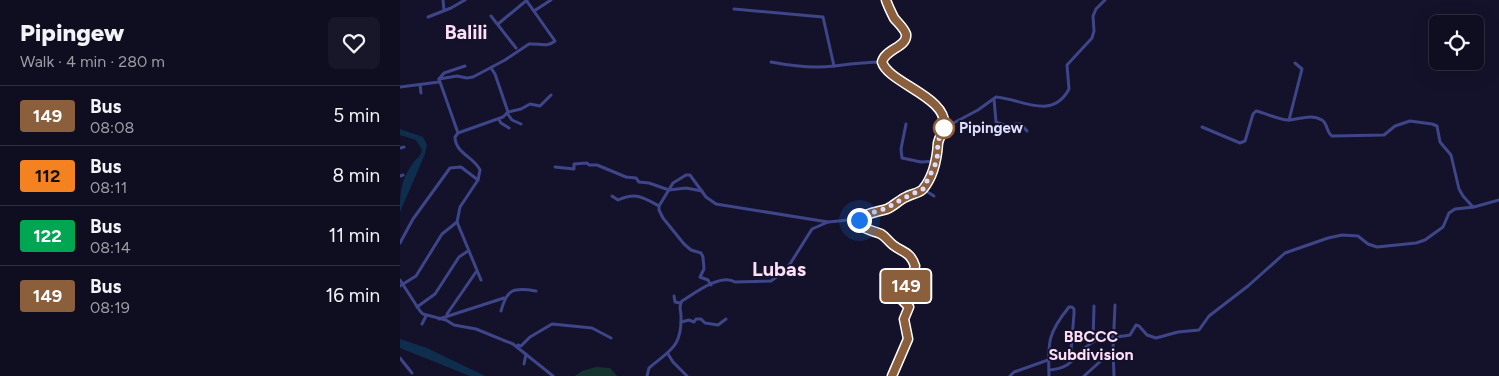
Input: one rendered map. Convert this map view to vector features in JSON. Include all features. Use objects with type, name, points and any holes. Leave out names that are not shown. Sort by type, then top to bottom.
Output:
[{"type":"main road","points":[[886,0],[893,16],[906,33],[906,38],[904,43],[885,54],[882,62],[883,66],[889,73],[936,106],[941,114],[944,128],[938,141],[937,161],[923,189],[887,208],[862,216],[859,220],[864,228],[879,234],[896,248],[907,252],[915,266],[911,282],[898,294],[909,307],[904,319],[908,339],[892,376]]},
{"type":"street","points":[[443,0],[444,10]]},
{"type":"street","points":[[428,17],[465,0]]},
{"type":"street","points":[[400,87],[420,85],[457,76],[473,77],[529,44],[543,45],[554,40],[526,0],[498,24]]},
{"type":"street","points":[[534,11],[551,0]]},
{"type":"street","points":[[944,128],[998,97],[1042,107],[1051,106],[1069,89],[1067,65],[1092,38],[1094,31],[1093,16],[1096,9],[1105,0]]},
{"type":"street","points":[[734,9],[823,17],[834,66]]},
{"type":"street","points":[[491,16],[516,48]]},
{"type":"street","points":[[771,62],[803,67],[834,66],[854,62],[882,62]]},
{"type":"street","points":[[1289,120],[1302,68],[1295,63]]},
{"type":"street","points":[[439,80],[444,73],[464,66]]},
{"type":"street","points":[[491,68],[495,74],[507,112],[512,120],[521,124]]},
{"type":"street","points":[[439,80],[458,133],[455,140],[457,146],[479,167],[481,173],[464,200],[456,222],[481,280]]},
{"type":"street","points":[[420,85],[421,93]]},
{"type":"street","points":[[458,133],[499,120],[507,112],[521,109],[530,104],[540,106],[551,95]]},
{"type":"street","points":[[994,99],[996,122],[1009,127],[1021,124],[1027,131]]},
{"type":"street","points":[[1202,127],[1240,143],[1244,142],[1248,134],[1254,112],[1289,120],[1303,117],[1320,119],[1324,121],[1329,134],[1332,136],[1384,135],[1395,126],[1410,121],[1432,124],[1437,126],[1440,142],[1451,155],[1459,189],[1474,207]]},
{"type":"street","points":[[499,120],[509,128]]},
{"type":"street","points":[[906,124],[901,149],[902,158],[922,162],[937,161]]},
{"type":"street","points":[[555,167],[574,169],[574,164],[587,163],[588,165],[602,166],[626,177],[636,178],[640,182],[669,190],[686,188],[702,191]]},
{"type":"street","points":[[400,242],[440,178],[450,168],[464,169],[478,180]]},
{"type":"street","points":[[711,285],[708,280],[700,277],[704,269],[701,253],[691,250],[684,244],[663,218],[659,210],[659,206],[676,181],[688,175],[692,176],[710,201],[725,207],[828,222],[859,220]]},
{"type":"street","points":[[923,189],[934,196]]},
{"type":"street","points":[[612,196],[618,200],[629,195],[642,197],[659,206]]},
{"type":"street","points":[[1048,370],[1060,369],[1070,363],[1083,348],[1093,342],[1115,336],[1130,336],[1135,326],[1138,325],[1147,335],[1156,338],[1178,332],[1196,331],[1209,316],[1248,286],[1278,258],[1288,252],[1342,235],[1358,236],[1368,244],[1377,246],[1416,244],[1426,240],[1442,227],[1452,211],[1499,200]]},
{"type":"street","points":[[401,286],[416,276],[442,234],[456,222]]},
{"type":"street","points":[[647,376],[649,368],[668,354],[678,342],[681,322],[680,304],[682,301],[724,279],[735,282],[771,281],[790,264],[808,233],[812,229],[828,222]]},
{"type":"street","points":[[417,307],[434,294],[459,257],[468,251]]},
{"type":"street","points":[[446,316],[477,272]]},
{"type":"street","points":[[400,280],[401,286],[426,316],[454,325],[476,329],[515,345],[521,346],[530,337],[552,324],[592,328],[611,338]]},
{"type":"street","points":[[439,319],[496,302],[516,289],[536,291]]},
{"type":"street","points":[[674,296],[675,302],[680,304]]},
{"type":"street","points":[[501,312],[504,298]]},
{"type":"street","points":[[1093,342],[1094,306]]},
{"type":"street","points":[[1115,306],[1113,350],[1115,376]]},
{"type":"street","points":[[1049,376],[1048,345],[1053,330],[1067,309],[1072,307],[1074,314],[1070,363]]},
{"type":"street","points":[[422,324],[426,316]]},
{"type":"street","points":[[681,322],[689,320],[694,322],[696,319],[701,319],[705,323],[718,325],[726,319]]},
{"type":"street","points":[[515,345],[554,376]]},
{"type":"street","points":[[1084,376],[1113,350]]},
{"type":"street","points":[[524,364],[526,354]]},
{"type":"street","points":[[668,354],[687,376]]},
{"type":"street","points":[[400,358],[412,373]]},
{"type":"street","points":[[1010,376],[1014,372],[1049,360]]},
{"type":"green space","points":[[596,367],[610,368],[617,376],[575,376],[582,371]]},
{"type":"water","points":[[400,129],[423,137],[427,145],[425,154],[400,212],[401,192],[404,181],[409,169],[422,150],[416,140],[400,135]]},
{"type":"water","points":[[400,339],[427,348],[485,376],[470,376],[400,348]]},
{"type":"bus line","name":"149","points":[[886,0],[893,16],[906,33],[906,38],[904,43],[885,54],[882,62],[883,66],[889,73],[910,86],[939,109],[944,128],[938,141],[937,161],[923,189],[887,208],[862,216],[859,220],[864,228],[879,234],[896,248],[907,252],[915,266],[911,282],[899,291],[898,294],[909,307],[904,319],[908,339],[892,376]]},
{"type":"place","name":"Pipingew","points":[[944,128]]},
{"type":"district","name":"Balili","points":[[466,32]]},
{"type":"district","name":"Lubas","points":[[779,269]]},
{"type":"district","name":"BBCCC Subdivision","points":[[1091,345]]},
{"type":"route","points":[[859,220],[862,216],[887,208],[923,189],[937,161],[938,141],[944,128]]}]
